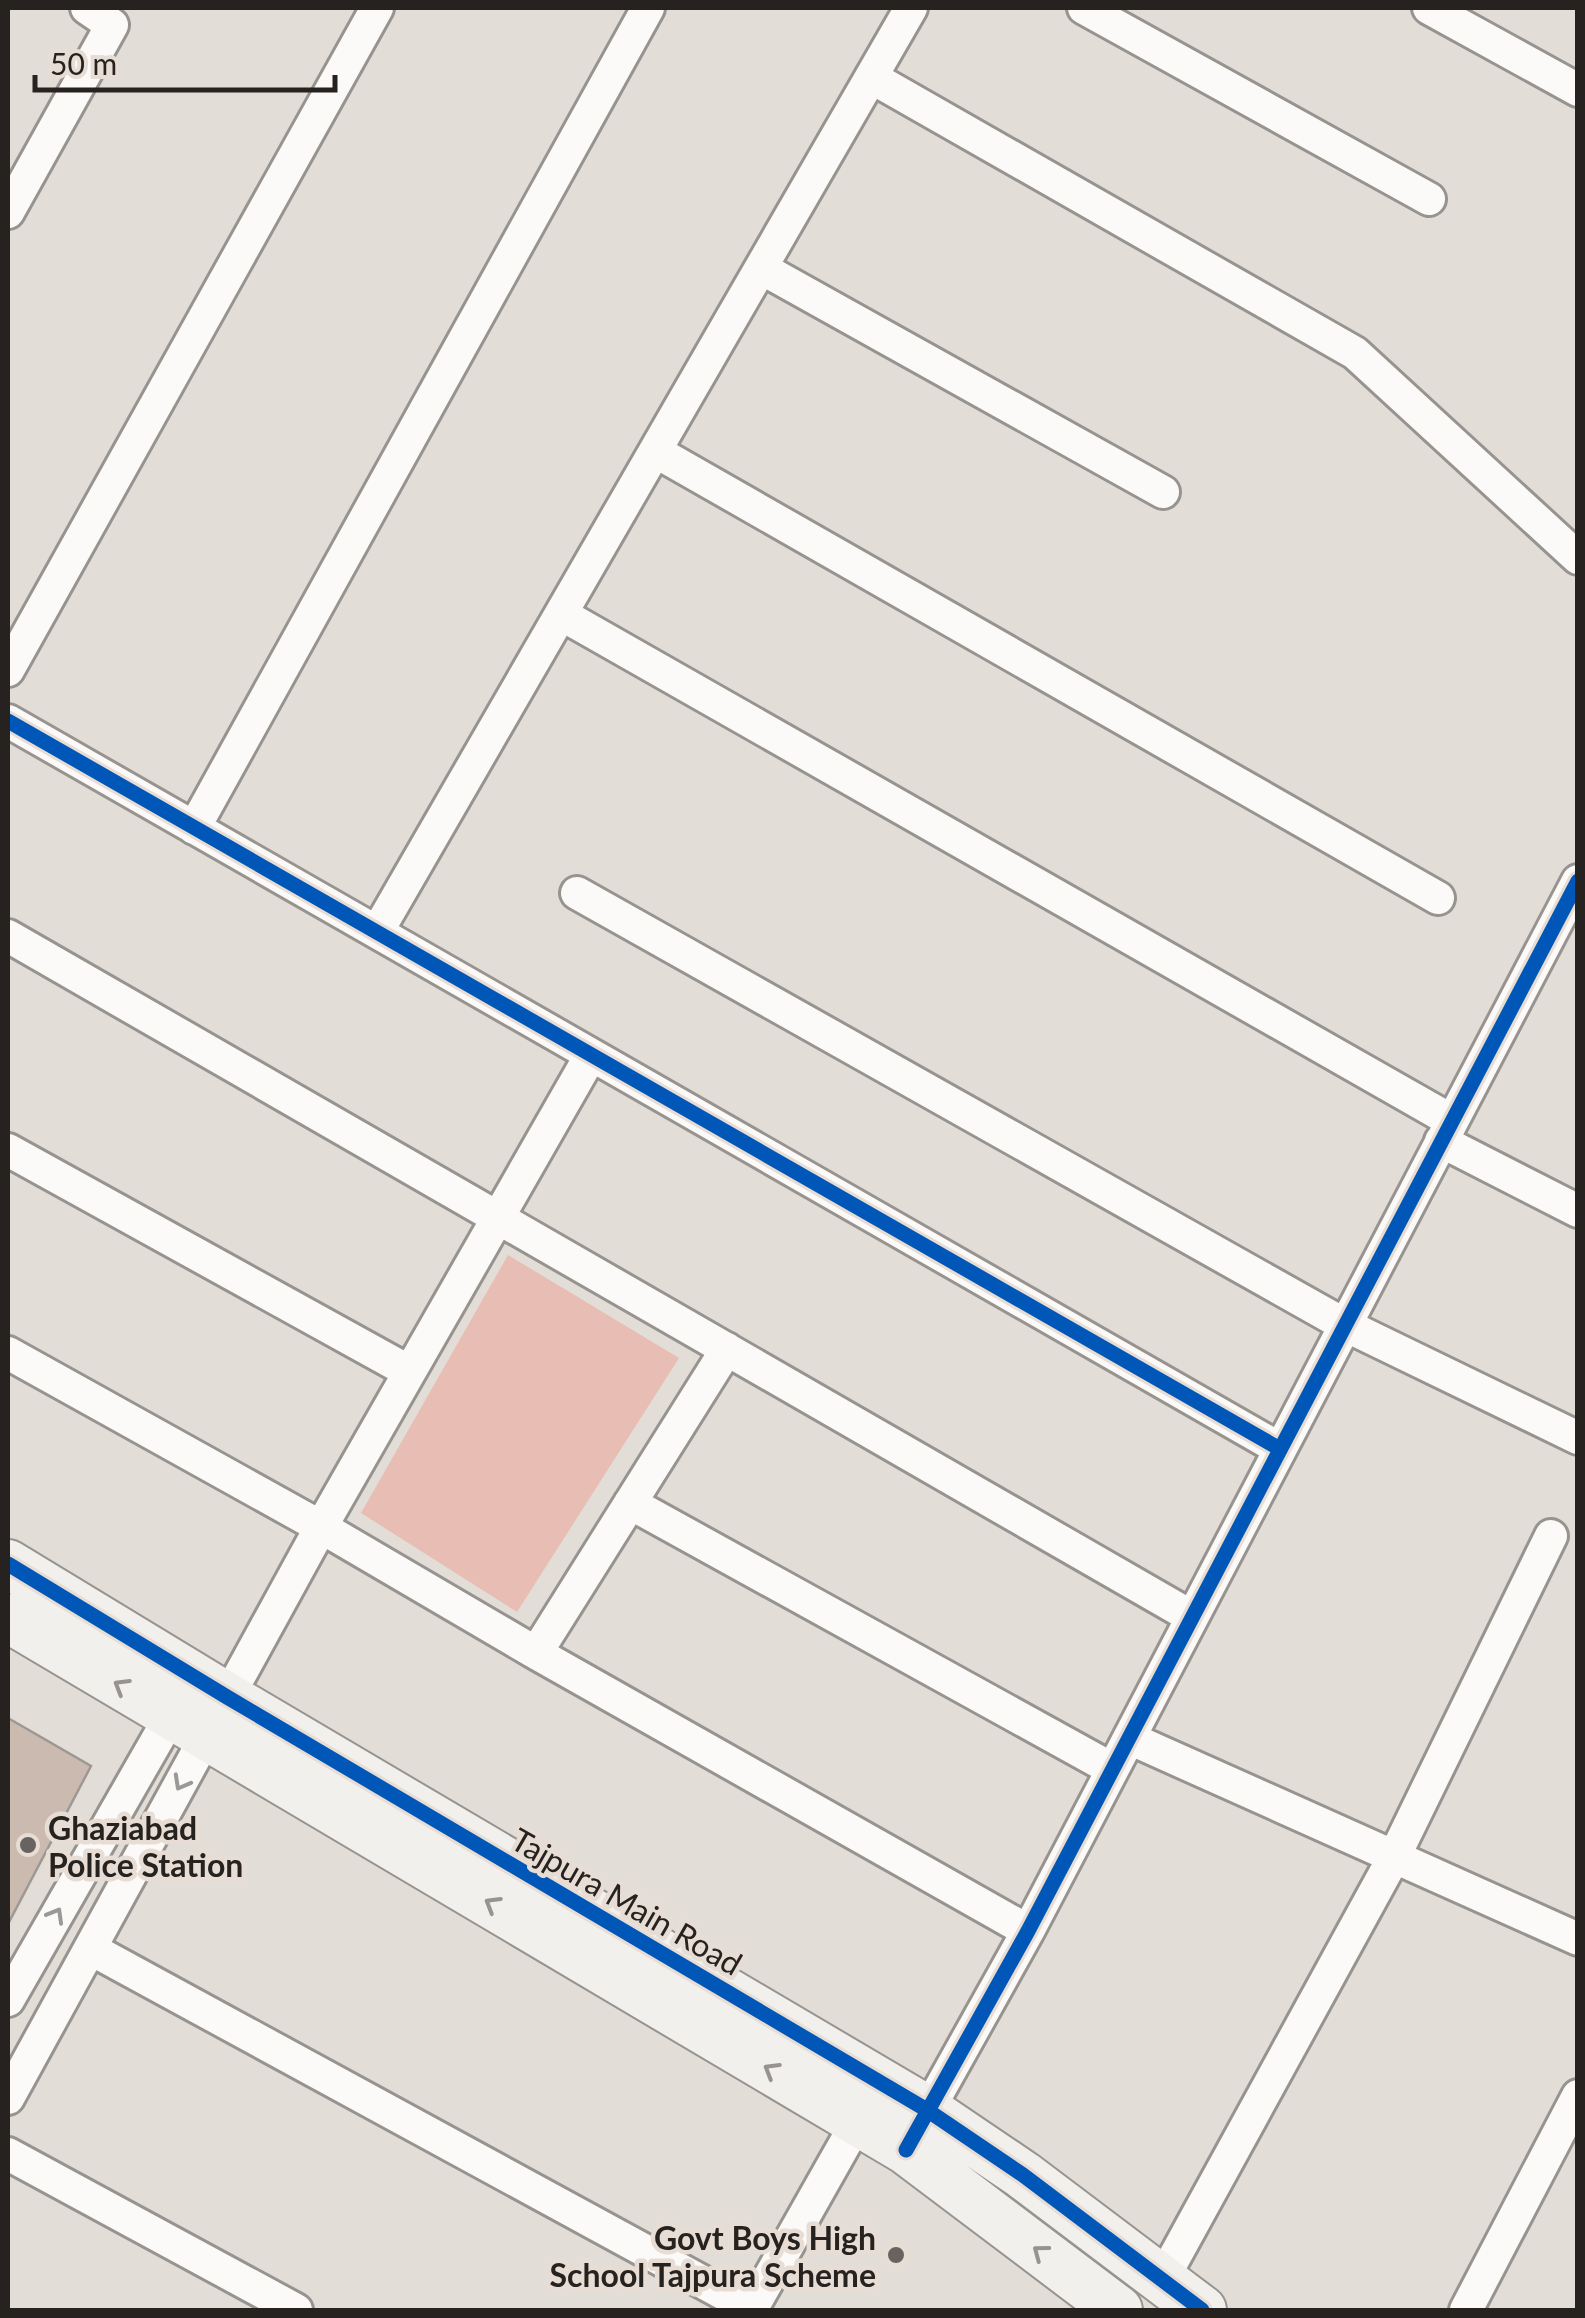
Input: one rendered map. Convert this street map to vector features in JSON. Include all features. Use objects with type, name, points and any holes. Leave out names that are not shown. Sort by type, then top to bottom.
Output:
[{"type":"street","points":[[8,212],[112,25],[87,8]]},
{"type":"street","points":[[8,670],[378,8]]},
{"type":"street","points":[[194,828],[648,8]]},
{"type":"street","points":[[377,932],[911,8]]},
{"type":"street","points":[[1084,8],[1429,199]]},
{"type":"street","points":[[1429,8],[1578,90]]},
{"type":"street","points":[[871,77],[1355,354],[1578,558]]},
{"type":"street","points":[[761,268],[1163,492]]},
{"type":"street","points":[[655,451],[1438,898]]},
{"type":"street","points":[[561,614],[1578,1210]]},
{"type":"street","points":[[8,721],[1280,1449]]},
{"type":"street","points":[[916,2130],[1028,1931],[1578,881]]},
{"type":"street","points":[[577,893],[1344,1326],[1578,1438]]},
{"type":"street","points":[[8,936],[1192,1616]]},
{"type":"street","points":[[8,2000],[321,1527],[591,1055]]},
{"type":"street","points":[[8,1150],[408,1371]]},
{"type":"street","points":[[536,1654],[726,1349]]},
{"type":"street","points":[[8,1353],[1028,1931]]},
{"type":"street","points":[[630,1502],[1112,1769]]},
{"type":"street","points":[[1162,2280],[1394,1856],[1551,1536]]},
{"type":"street","name":"Tajpura Main Road","points":[[8,1564],[200,1706],[916,2130],[1023,2175],[1202,2310]]},
{"type":"street","name":"Tajpura Main Road","points":[[8,1618],[200,1706]]},
{"type":"street","points":[[8,2098],[90,1949],[200,1706]]},
{"type":"street","points":[[1129,1738],[1578,1939]]},
{"type":"street","points":[[90,1949],[752,2310],[868,2101]]},
{"type":"street","points":[[1466,2310],[1578,2096]]},
{"type":"street","name":"Tajpura Main Road","points":[[916,2130],[1118,2310]]},
{"type":"street","points":[[8,2154],[296,2310]]},
{"type":"shaded area","points":[[508,1255],[679,1358],[517,1612],[361,1513]]},
{"type":"building","name":"Ghaziabad Police Station","points":[[8,1718],[91,1766],[8,1924]]},
{"type":"cycle path","points":[[8,721],[1280,1449]]},
{"type":"cycle path","points":[[906,2150],[1028,1931],[1578,881]]},
{"type":"cycle path","points":[[8,1564],[927,2110],[1023,2175],[1202,2310]]},
{"type":"place","name":"Ghaziabad Police Station","points":[[28,1845]]},
{"type":"place","name":"Govt Boys High School Tajpura Scheme","points":[[896,2255]]}]
